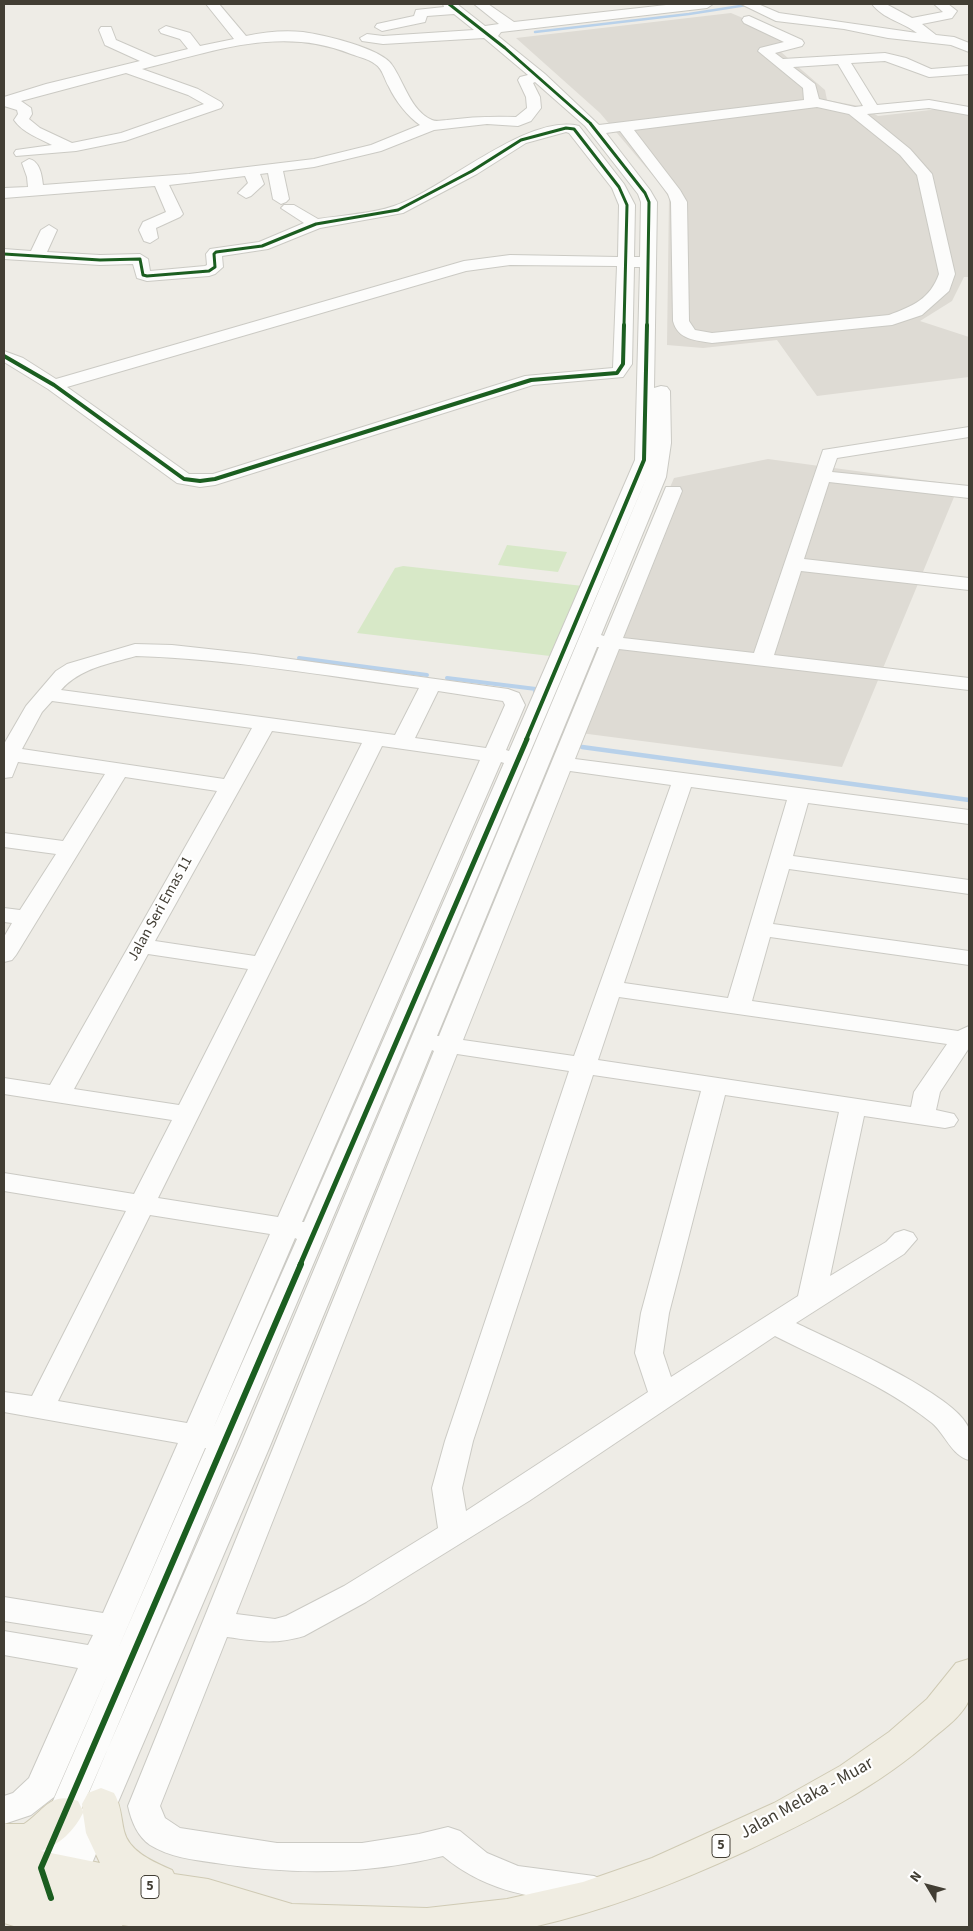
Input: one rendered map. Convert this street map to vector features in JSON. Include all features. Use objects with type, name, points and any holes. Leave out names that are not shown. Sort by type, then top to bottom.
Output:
[{"type":"main road","name":"Jalan Melaka - Muar","points":[[4,1859],[54,1880],[238,1926],[295,1921],[418,1926],[507,1916],[583,1899],[665,1870],[761,1828],[853,1777],[902,1743],[934,1715],[969,1673]]},
{"type":"main road","points":[[101,1804],[103,1830],[110,1850],[133,1870],[178,1891]]},
{"type":"main road","points":[[4,1840],[27,1841],[48,1830],[64,1812]]},
{"type":"main road","name":"Jalan Melaka - Muar","points":[[4,1890],[54,1880],[178,1891],[208,1896],[295,1921]]},
{"type":"main road","points":[[4,1908],[103,1927]]},
{"type":"street","points":[[212,4],[243,40]]},
{"type":"street","points":[[4,356],[18,362],[54,385],[184,479],[200,481],[215,479],[531,380],[556,376],[601,376],[621,370],[660,199],[609,128],[540,77],[494,30],[480,4]]},
{"type":"street","points":[[609,128],[812,104],[838,106],[854,111],[905,152],[924,174],[946,274],[941,291],[916,312],[892,320],[740,336],[700,336],[683,328],[679,202],[676,192],[609,128],[601,120],[494,30],[456,6],[417,10],[420,19],[366,34],[383,40],[494,30],[650,7],[707,4]]},
{"type":"street","points":[[879,4],[885,10],[911,22],[931,38]]},
{"type":"street","points":[[911,22],[947,14],[950,11],[940,4]]},
{"type":"street","points":[[812,104],[810,86],[787,70],[783,63],[765,51],[796,43],[740,16],[744,12],[756,8],[776,17],[844,25],[888,34],[954,41],[969,48]]},
{"type":"street","points":[[844,25],[858,35],[893,53],[885,57]]},
{"type":"street","points":[[106,30],[110,42],[154,62]]},
{"type":"street","points":[[166,30],[185,36],[197,51]]},
{"type":"street","points":[[6,102],[51,87],[243,40],[272,36],[302,36],[330,41],[364,54],[386,66],[401,94],[420,119],[432,126]]},
{"type":"street","points":[[783,63],[885,57],[901,61],[929,73],[969,70]]},
{"type":"street","points":[[845,64],[872,109]]},
{"type":"street","points":[[36,191],[35,177],[25,158],[68,147],[125,137],[216,105],[193,92],[129,69]]},
{"type":"street","points":[[4,194],[166,180],[314,164],[376,148],[432,126],[487,120],[518,122],[526,118],[534,108],[533,97],[525,80],[540,77]]},
{"type":"street","points":[[6,102],[24,108],[25,114],[21,120],[35,131],[68,147]]},
{"type":"street","points":[[854,111],[934,104],[969,111]]},
{"type":"street","points":[[518,122],[533,136]]},
{"type":"street","points":[[4,254],[100,260],[141,260],[143,275],[147,276],[209,271],[215,267],[214,254],[216,252],[262,246],[316,224],[406,207],[533,136],[566,128],[574,130],[626,198],[645,262],[660,464],[591,640]]},
{"type":"street","points":[[150,238],[147,230],[149,225],[176,214],[166,180],[170,163]]},
{"type":"street","points":[[275,169],[285,203],[316,224]]},
{"type":"street","points":[[246,194],[256,184],[251,171]]},
{"type":"street","points":[[38,256],[49,230]]},
{"type":"street","points":[[54,385],[464,266],[510,260],[645,262]]},
{"type":"street","points":[[762,660],[829,454],[969,432]]},
{"type":"street","points":[[822,476],[969,492]]},
{"type":"street","points":[[54,1880],[64,1812],[112,1662],[111,1626],[285,1227],[591,640],[673,491]]},
{"type":"street","points":[[793,564],[969,584]]},
{"type":"street","points":[[591,640],[969,684]]},
{"type":"street","points":[[230,786],[119,770],[6,763],[33,710],[63,675],[74,668],[135,650],[151,649],[501,693],[512,697],[528,760],[436,1044],[212,1633],[144,1806],[145,1816],[161,1836],[172,1842],[261,1857],[319,1860],[373,1857],[411,1851],[448,1841],[474,1863],[515,1880],[603,1892]]},
{"type":"street","points":[[402,743],[431,684]]},
{"type":"street","points":[[46,694],[528,760],[969,817]]},
{"type":"street","name":"Jalan Seri Emas 11","points":[[58,1094],[265,724]]},
{"type":"street","points":[[40,1408],[375,739]]},
{"type":"street","points":[[4,1810],[12,1810],[30,1799],[42,1787],[112,1662],[224,1440],[398,1038],[528,760]]},
{"type":"street","points":[[4,955],[119,770]]},
{"type":"street","points":[[454,1533],[447,1488],[451,1466],[501,1309],[583,1066],[683,780]]},
{"type":"street","points":[[738,1006],[799,795]]},
{"type":"street","points":[[4,840],[70,849]]},
{"type":"street","points":[[780,861],[969,886]]},
{"type":"street","points":[[4,915],[27,918]]},
{"type":"street","points":[[760,929],[969,958]]},
{"type":"street","points":[[140,946],[262,964]]},
{"type":"street","points":[[398,1038],[934,1119],[927,1092],[966,1036],[610,988]]},
{"type":"street","points":[[54,1880],[101,1804],[255,1446],[436,1044]]},
{"type":"street","points":[[4,1086],[187,1114]]},
{"type":"street","points":[[663,1395],[650,1353],[655,1313],[715,1086]]},
{"type":"street","points":[[811,1300],[853,1106]]},
{"type":"street","points":[[5,1183],[314,1232]]},
{"type":"street","points":[[173,1636],[275,1631],[292,1627],[355,1594],[519,1493],[663,1395],[895,1248],[904,1239]]},
{"type":"street","points":[[774,1324],[913,1393],[945,1418],[969,1449]]},
{"type":"street","points":[[4,1402],[255,1446]]},
{"type":"street","points":[[4,1609],[111,1626]]},
{"type":"street","points":[[4,1644],[112,1662]]},
{"type":"shaded area","points":[[731,13],[804,44],[781,52],[825,90],[827,100],[859,106],[878,116],[939,109],[969,115],[969,277],[964,277],[952,301],[920,321],[969,337],[969,377],[817,396],[777,340],[703,348],[667,345],[669,198],[661,185],[600,113],[516,38]]},
{"type":"shaded area","points":[[768,459],[959,485],[842,767],[565,731],[674,478]]},
{"type":"green space","points":[[507,545],[567,552],[558,572],[498,565]]},
{"type":"green space","points":[[403,566],[583,586],[550,656],[357,633],[395,568]]},
{"type":"waterway","points":[[535,32],[689,14],[753,4]]},
{"type":"waterway","points":[[299,658],[427,675]]},
{"type":"waterway","points":[[447,678],[536,689],[535,692]]},
{"type":"waterway","points":[[582,747],[969,800]]},
{"type":"cycle path","points":[[51,1898],[41,1868],[594,582],[644,460],[649,202],[645,193],[590,123],[505,48],[449,4]]},
{"type":"cycle path","points":[[4,254],[100,260],[140,259],[143,275],[147,276],[209,271],[215,267],[214,254],[216,252],[262,246],[316,224],[398,210],[472,171],[521,140],[566,128],[574,129],[619,187],[627,205],[623,364],[621,370],[617,373],[531,380],[215,479],[200,481],[184,479],[54,385],[4,356]]}]
